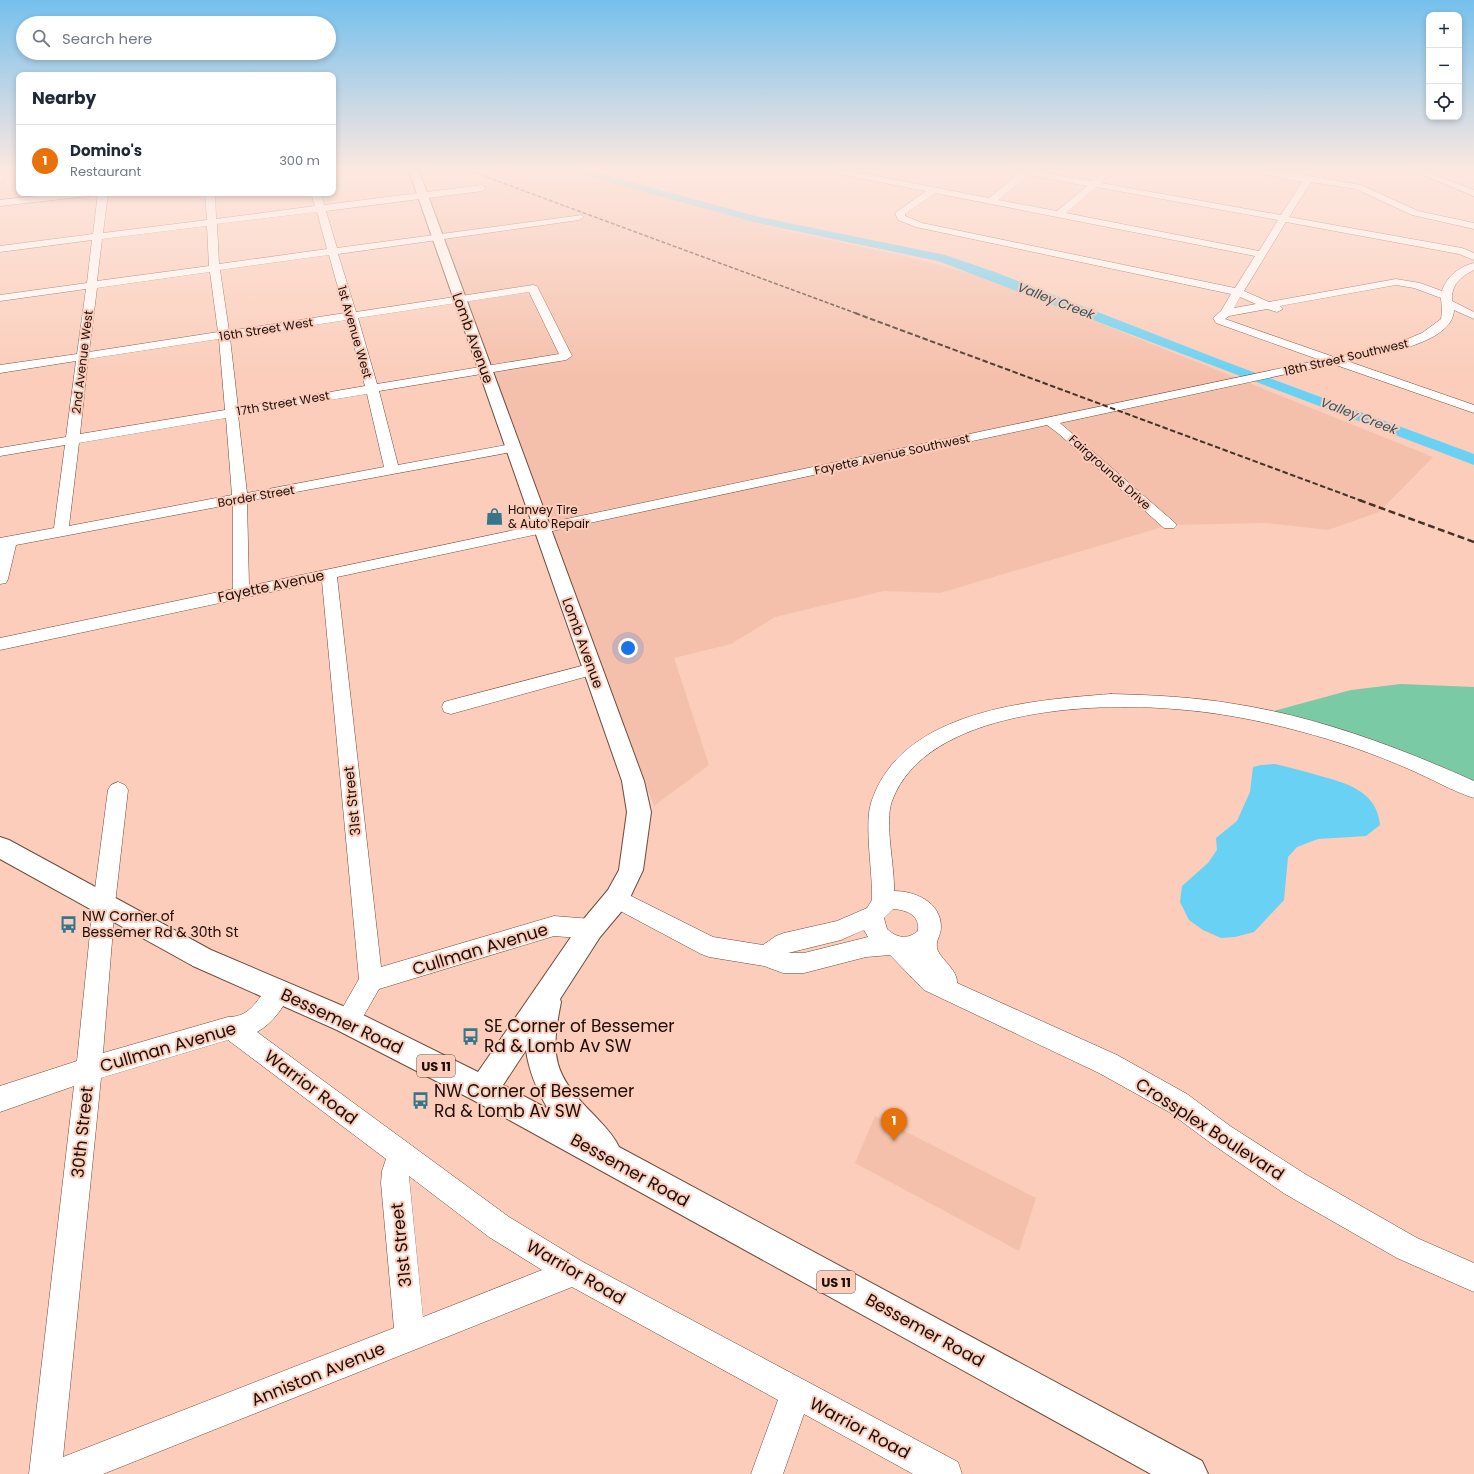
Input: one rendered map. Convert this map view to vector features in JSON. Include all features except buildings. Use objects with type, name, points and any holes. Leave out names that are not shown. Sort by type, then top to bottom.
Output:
[{"type":"main road","name":"Lomb Avenue","points":[[438,240],[633,781],[639,812],[630,870],[617,898],[591,929],[483,1090]]},
{"type":"main road","name":"Bessemer Road","points":[[0,847],[202,958],[347,1021],[483,1090],[1189,1474]]},
{"type":"main road","points":[[552,987],[544,1015],[539,1041],[543,1071],[560,1102],[619,1164]]},
{"type":"street","points":[[0,249],[74,240]]},
{"type":"street","name":"2nd Avenue West","points":[[61,532],[97,240]]},
{"type":"street","points":[[213,240],[224,335],[240,498],[242,593]]},
{"type":"street","name":"1st Avenue West","points":[[329,240],[372,388],[392,471]]},
{"type":"street","points":[[0,298],[417,240]]},
{"type":"street","points":[[989,240],[1237,292],[1273,307]]},
{"type":"street","points":[[1189,240],[1261,254]]},
{"type":"street","points":[[1270,240],[1225,313],[1219,319],[1228,324],[1474,409]]},
{"type":"street","points":[[1401,240],[1474,253]]},
{"type":"street","points":[[1462,251],[1474,257]]},
{"type":"street","name":"18th Street Southwest","points":[[1243,380],[1401,346],[1425,337],[1446,321],[1448,310],[1446,291],[1453,279],[1474,266]]},
{"type":"street","points":[[1225,313],[1273,307],[1396,282],[1416,285],[1447,300],[1474,316]]},
{"type":"street","name":"16th Street West","points":[[0,369],[533,288],[566,356]]},
{"type":"street","name":"17th Street West","points":[[0,452],[566,356]]},
{"type":"street","name":"Fayette Avenue Southwest","points":[[542,529],[1243,380]]},
{"type":"street","name":"Fairgrounds Drive","points":[[1049,421],[1064,430],[1169,525]]},
{"type":"street","name":"Border Street","points":[[4,542],[512,448]]},
{"type":"street","name":"Fayette Avenue","points":[[0,644],[542,529]]},
{"type":"street","points":[[0,579],[4,542]]},
{"type":"street","name":"31st Street","points":[[329,574],[371,981]]},
{"type":"street","points":[[450,707],[593,669]]},
{"type":"street","points":[[954,992],[932,982],[893,946],[881,939],[876,932],[873,923],[878,909],[884,876],[881,849],[881,804],[898,770],[920,749],[962,725],[1009,712],[1080,702],[1161,701],[1225,709],[1291,723],[1359,743],[1431,770],[1474,790]]},
{"type":"street","name":"30th Street","points":[[45,1474],[89,1069],[104,904],[118,790]]},
{"type":"street","points":[[881,849],[904,900]]},
{"type":"street","points":[[617,898],[709,947],[766,956],[783,963],[804,963],[866,947],[893,946],[907,948],[924,940],[930,929],[928,919],[920,908],[904,900],[889,900],[878,909],[841,930],[808,939],[784,943],[766,956]]},
{"type":"street","name":"Cullman Avenue","points":[[371,981],[554,926],[591,929]]},
{"type":"street","name":"Crossplex Boulevard","points":[[924,940],[928,955],[954,992],[991,1011],[1114,1068],[1178,1103],[1221,1135],[1296,1184],[1407,1248],[1474,1278]]},
{"type":"street","points":[[347,1021],[371,981]]},
{"type":"street","name":"Cullman Avenue","points":[[0,1099],[89,1069],[228,1028],[233,1029],[256,1021],[265,1012],[279,992]]},
{"type":"street","name":"Warrior Road","points":[[233,1029],[499,1227],[573,1272],[946,1474]]},
{"type":"street","name":"31st Street","points":[[402,1156],[395,1171],[395,1183],[410,1336]]},
{"type":"street","name":"Anniston Avenue","points":[[62,1474],[573,1272]]},
{"type":"street","points":[[767,1474],[796,1393]]},
{"type":"shaded area","points":[[442,240],[828,240],[909,257],[990,279],[1433,457],[1379,512],[1328,530],[1265,523],[1169,525],[940,593],[884,591],[775,617],[731,644],[674,658],[709,765],[654,806]]},
{"type":"shaded area","points":[[875,1116],[1036,1198],[1019,1251],[855,1163]]},
{"type":"green space","points":[[1401,684],[1474,687],[1474,785],[1266,713],[1351,690]]},
{"type":"water","points":[[1275,764],[1338,781],[1358,790],[1373,804],[1378,813],[1380,825],[1366,836],[1318,839],[1297,847],[1288,857],[1284,900],[1254,932],[1235,937],[1221,938],[1203,930],[1189,920],[1180,902],[1182,886],[1208,863],[1217,850],[1216,838],[1237,821],[1250,792],[1253,767]]},
{"type":"waterway","name":"Valley Creek","points":[[853,240],[941,258],[990,275],[1216,363],[1474,460]]},
{"type":"railway","points":[[657,240],[858,314]]},
{"type":"railway","points":[[855,313],[1362,501]]},
{"type":"railway","points":[[1359,500],[1474,542]]},
{"type":"place","name":"Hanvey Tire & Auto Repair","points":[[495,516]]},
{"type":"place","name":"NW Corner of Bessemer Rd & 30th St","points":[[69,924]]},
{"type":"place","name":"SE Corner of Bessemer Rd & Lomb Av SW","points":[[471,1036]]},
{"type":"place","name":"NW Corner of Bessemer Rd & Lomb Av SW","points":[[421,1101]]},
{"type":"place","name":"Domino's","points":[[894,1141]]}]
